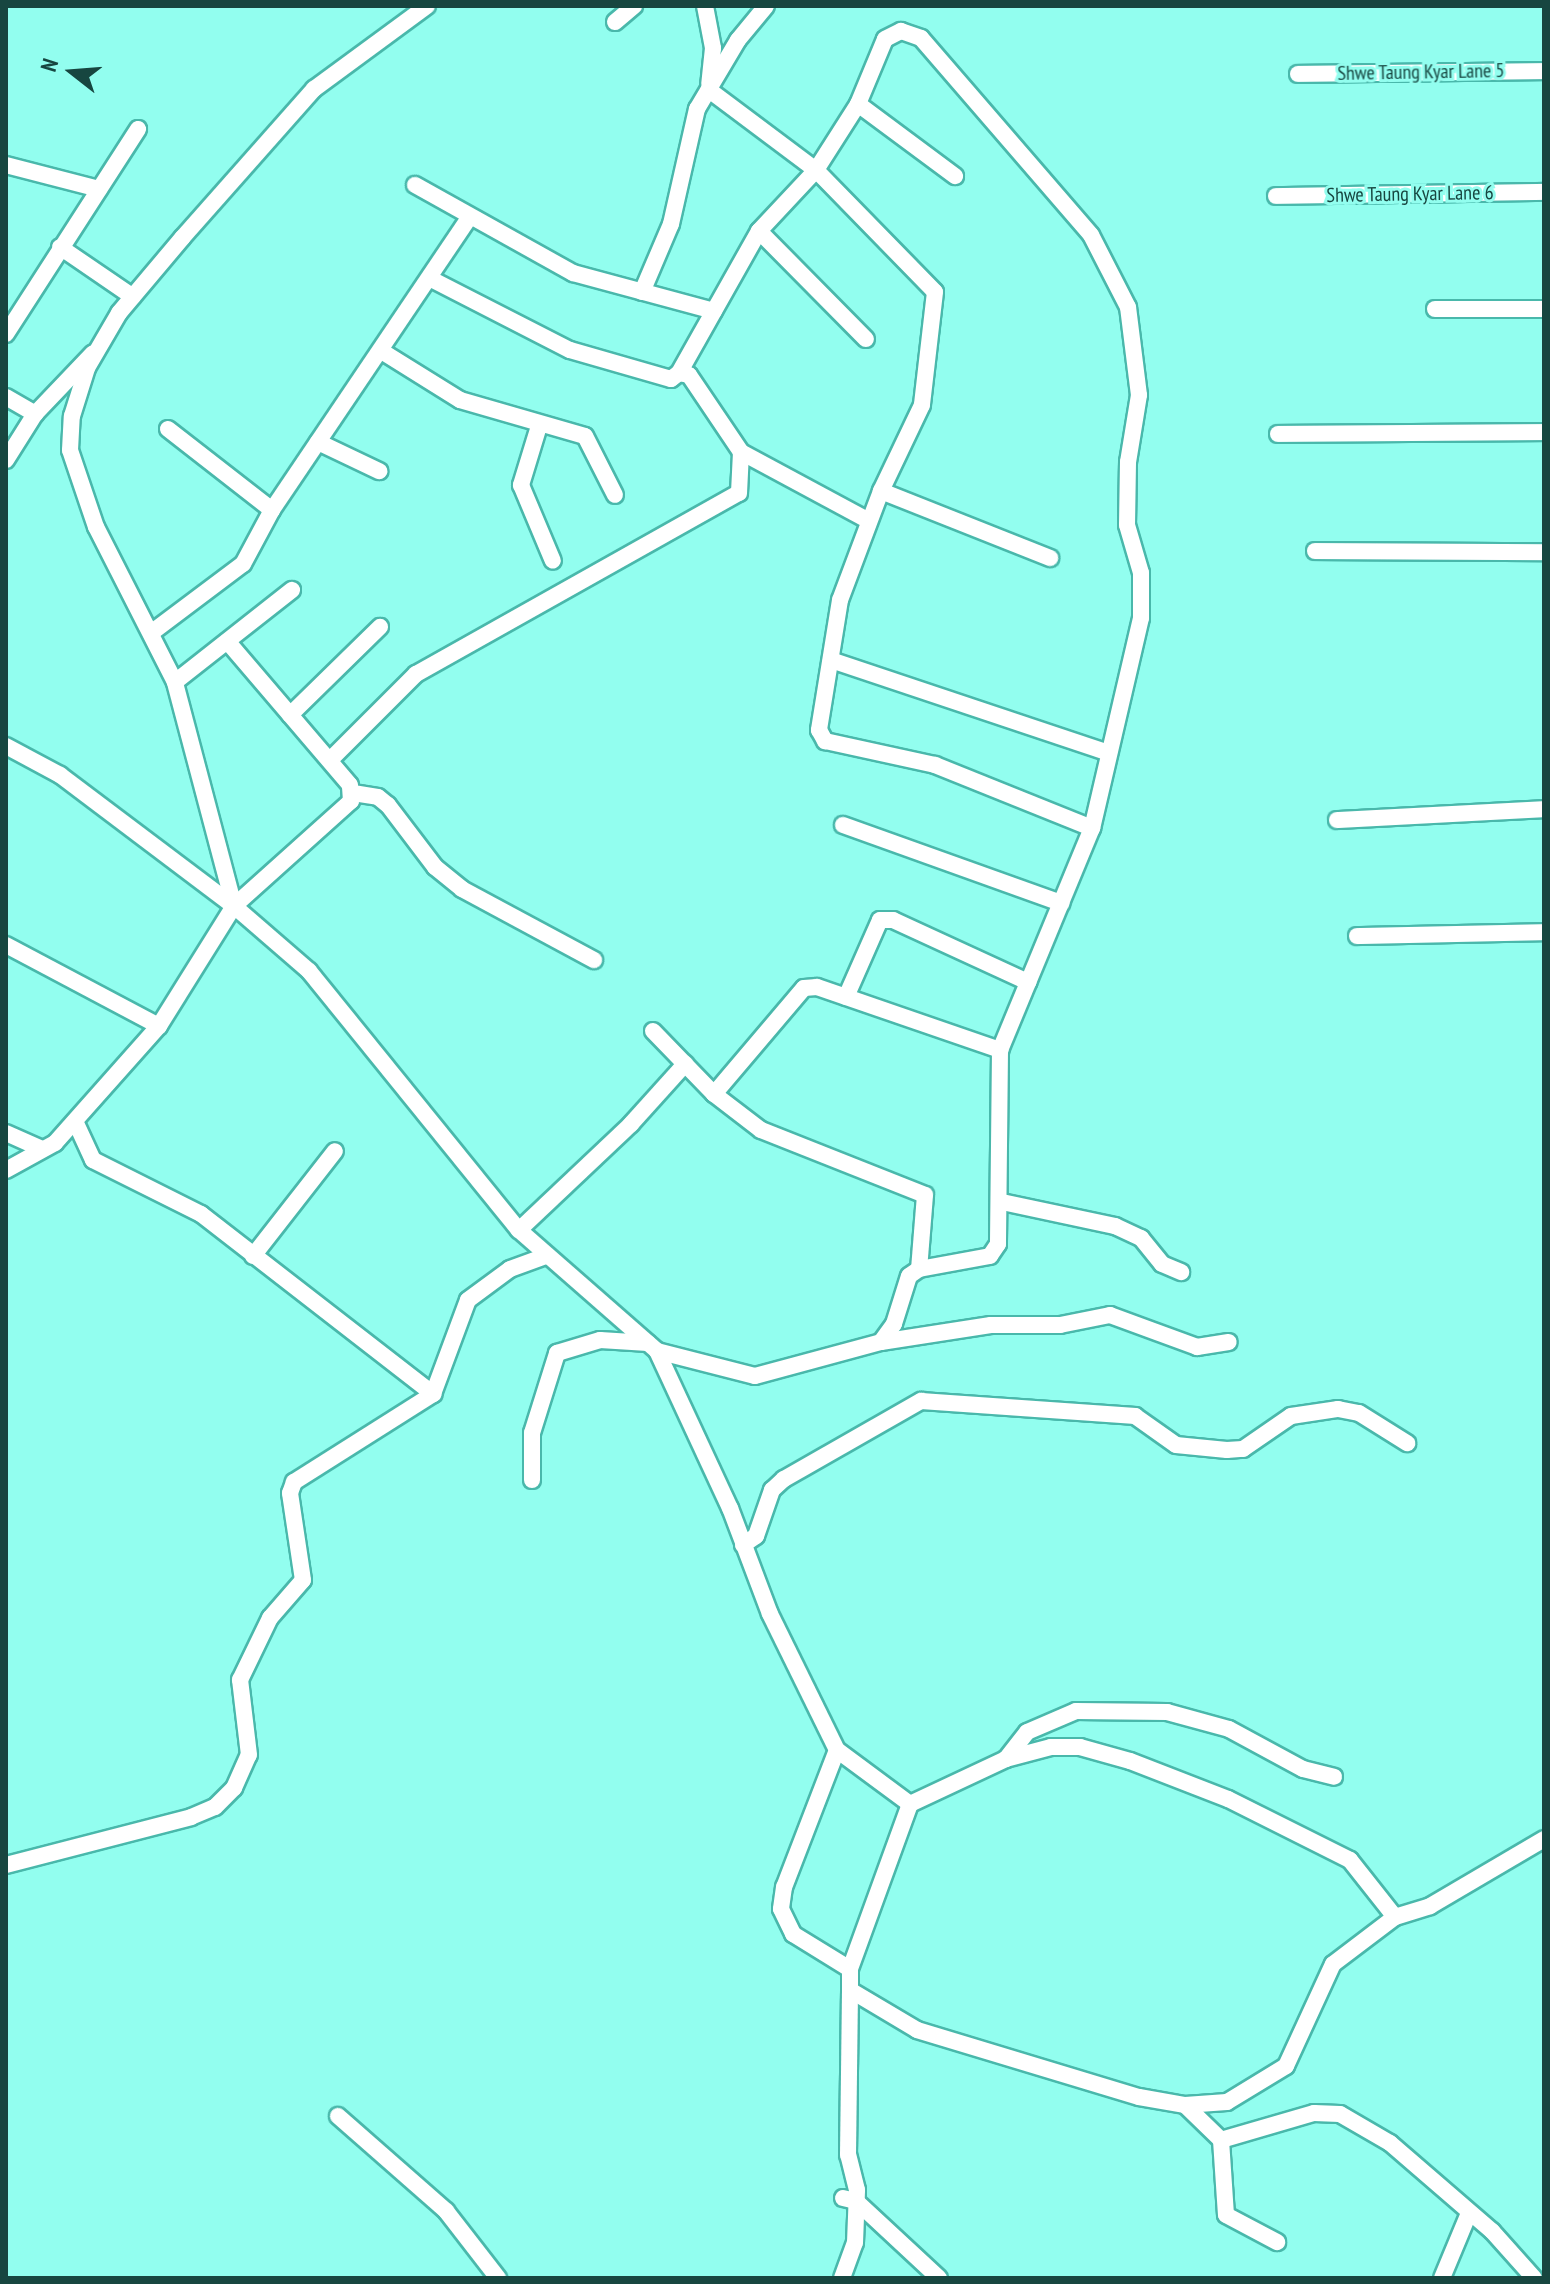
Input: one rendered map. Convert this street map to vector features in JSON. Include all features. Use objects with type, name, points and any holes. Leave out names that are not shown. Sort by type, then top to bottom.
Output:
[{"type":"street","points":[[234,906],[175,682],[96,527],[70,450],[72,416],[97,350],[133,297],[314,89],[427,6]]},
{"type":"street","points":[[615,22],[634,6]]},
{"type":"street","points":[[705,6],[713,48],[709,90]]},
{"type":"street","points":[[642,292],[671,224],[689,136],[709,90],[738,40],[766,6]]},
{"type":"street","points":[[431,279],[570,350],[671,379],[679,373],[759,231],[816,170],[858,104],[885,39],[901,31],[921,38],[1091,235],[1128,307],[1139,395],[1128,462],[1127,525],[1141,573],[1141,618],[1092,828],[1000,1050],[997,1137],[1002,1202],[998,1244],[990,1256],[919,1269],[909,1276],[894,1324],[881,1342]]},
{"type":"street","name":"Shwe Taung Kyar Lane 5","points":[[1298,74],[1544,71]]},
{"type":"street","points":[[709,90],[816,170],[935,292],[922,405],[881,491],[840,600],[819,717],[825,741],[935,765],[1092,828]]},
{"type":"street","points":[[858,104],[955,176]]},
{"type":"street","points":[[6,334],[138,129]]},
{"type":"street","points":[[6,165],[99,189]]},
{"type":"street","points":[[415,185],[469,218],[573,273],[714,311]]},
{"type":"street","name":"Shwe Taung Kyar Lane 6","points":[[1276,196],[1544,192]]},
{"type":"street","points":[[151,633],[243,564],[272,510],[383,352],[469,218]]},
{"type":"street","points":[[759,231],[866,339]]},
{"type":"street","points":[[60,247],[133,297]]},
{"type":"street","points":[[1435,309],[1544,309]]},
{"type":"street","points":[[6,460],[35,414],[82,360],[97,350]]},
{"type":"street","points":[[383,352],[460,400],[592,440],[615,495]]},
{"type":"street","points":[[679,373],[689,375],[741,452],[869,521]]},
{"type":"street","points":[[6,397],[35,414]]},
{"type":"street","points":[[539,426],[521,485],[553,561]]},
{"type":"street","points":[[168,429],[272,510]]},
{"type":"street","points":[[1278,434],[1544,432]]},
{"type":"street","points":[[318,442],[379,471]]},
{"type":"street","points":[[330,760],[416,674],[739,493],[741,452]]},
{"type":"street","points":[[881,491],[1050,558]]},
{"type":"street","points":[[1315,551],[1544,552]]},
{"type":"street","points":[[175,682],[292,590]]},
{"type":"street","points":[[290,715],[380,627]]},
{"type":"street","points":[[227,641],[330,760],[353,793],[378,797],[388,805],[435,867],[462,889],[594,960]]},
{"type":"street","points":[[831,660],[1109,753]]},
{"type":"street","points":[[6,746],[60,775],[234,906],[309,971],[519,1230],[652,1347],[743,1545],[770,1614],[837,1750],[910,1804]]},
{"type":"street","points":[[6,1170],[42,1149],[75,1121],[159,1026],[234,906],[351,801],[353,793]]},
{"type":"street","points":[[1337,820],[1544,809]]},
{"type":"street","points":[[843,825],[1061,903]]},
{"type":"street","points":[[846,997],[880,920],[893,920],[1028,982]]},
{"type":"street","points":[[1357,936],[1544,932]]},
{"type":"street","points":[[6,945],[159,1026]]},
{"type":"street","points":[[714,1094],[794,994],[817,987],[1000,1050]]},
{"type":"street","points":[[653,1031],[714,1094],[761,1130],[925,1195],[919,1269]]},
{"type":"street","points":[[519,1230],[631,1124],[685,1064]]},
{"type":"street","points":[[75,1121],[93,1160],[201,1214],[433,1394]]},
{"type":"street","points":[[6,1133],[42,1149]]},
{"type":"street","points":[[253,1256],[335,1151]]},
{"type":"street","points":[[1002,1202],[1115,1226],[1141,1238],[1162,1264],[1181,1272]]},
{"type":"street","points":[[6,1865],[191,1817],[215,1807],[234,1788],[249,1755],[240,1680],[270,1618],[303,1580],[290,1493],[294,1482],[433,1394],[468,1300],[510,1269],[546,1256]]},
{"type":"street","points":[[532,1480],[532,1433],[557,1353],[600,1340],[652,1347],[755,1376],[881,1342],[991,1325],[1060,1325],[1110,1315],[1197,1347],[1229,1342]]},
{"type":"street","points":[[743,1545],[756,1536],[772,1490],[784,1479],[921,1401],[1135,1416],[1176,1445],[1227,1450],[1243,1449],[1291,1416],[1338,1409],[1359,1413],[1407,1443]]},
{"type":"street","points":[[1006,1759],[1027,1732],[1076,1711],[1167,1712],[1229,1729],[1303,1769],[1334,1777]]},
{"type":"street","points":[[842,2278],[855,2243],[848,2155],[850,1969],[910,1804],[1006,1759],[1051,1747],[1080,1747],[1228,1799],[1350,1860],[1395,1917]]},
{"type":"street","points":[[837,1750],[784,1887],[781,1909],[793,1934],[850,1969]]},
{"type":"street","points":[[850,1990],[917,2030],[1139,2097],[1185,2105],[1227,2102],[1286,2066],[1333,1964],[1395,1917],[1430,1906],[1544,1839]]},
{"type":"street","points":[[1185,2105],[1221,2140],[1226,2215],[1277,2242]]},
{"type":"street","points":[[1221,2140],[1314,2113],[1340,2114],[1390,2143],[1469,2213],[1534,2278]]},
{"type":"street","points":[[338,2116],[446,2211],[498,2278]]},
{"type":"street","points":[[850,2199],[939,2278]]},
{"type":"street","points":[[1442,2278],[1469,2213]]}]
